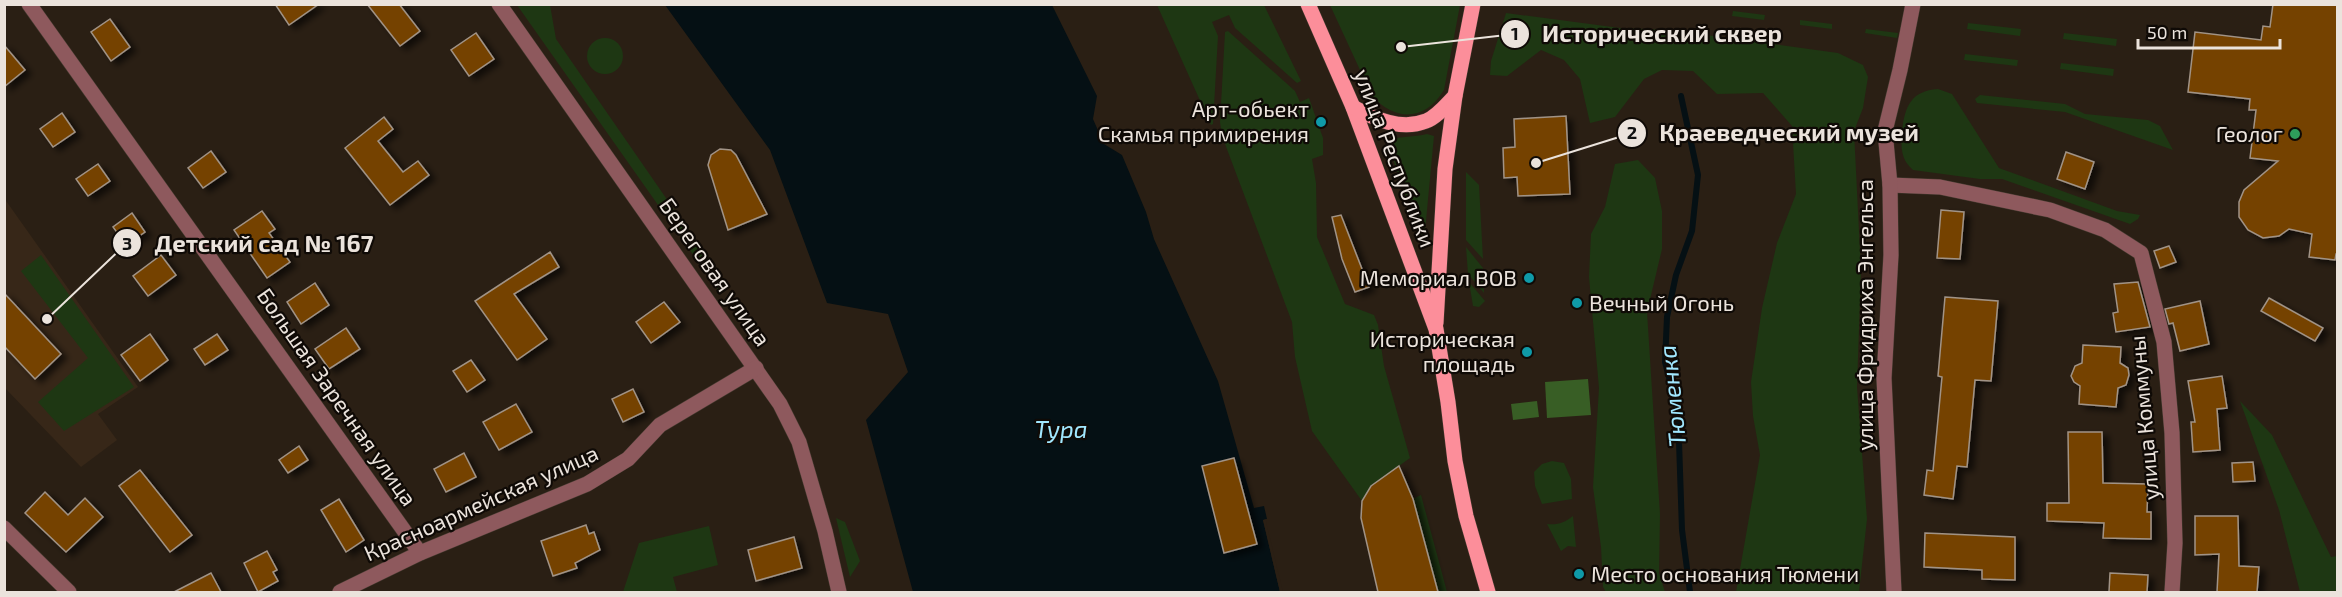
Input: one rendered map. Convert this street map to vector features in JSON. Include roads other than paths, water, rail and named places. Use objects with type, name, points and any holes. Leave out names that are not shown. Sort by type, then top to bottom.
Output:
[{"type":"main road","name":"улица Республики","points":[[1308,4],[1353,107],[1436,329]]},
{"type":"main road","points":[[1473,4],[1455,96],[1445,169],[1436,329],[1457,472],[1466,516],[1488,592]]},
{"type":"main road","points":[[1353,107],[1371,117],[1408,125],[1427,121],[1455,96]]},
{"type":"street","name":"Большая Заречная улица","points":[[29,4],[420,553]]},
{"type":"street","name":"Береговая улица","points":[[499,4],[780,404],[799,442],[825,531],[838,592]]},
{"type":"street","name":"улица Фридриха Энгельса","points":[[1893,592],[1884,378],[1891,255],[1890,185],[1885,131],[1900,70],[1912,4]]},
{"type":"street","name":"улица Коммуны","points":[[1890,185],[1940,187],[2050,210],[2105,230],[2140,253],[2164,342],[2172,434],[2175,543],[2172,592]]},
{"type":"street","name":"Красноармейская улица","points":[[340,592],[420,553],[586,484],[628,459],[660,425],[756,368]]},
{"type":"street","points":[[4,528],[69,592]]},
{"type":"water","name":"Тура","points":[[665,5],[1052,5],[1097,96],[1093,119],[1104,144],[1122,155],[1146,212],[1154,239],[1218,381],[1254,508],[1264,506],[1267,519],[1263,520],[1280,592],[913,592],[866,420],[908,372],[888,314],[827,303],[770,150]]},
{"type":"waterway","name":"Тюменка","points":[[1681,96],[1698,175],[1692,231],[1676,275],[1667,317],[1665,362],[1678,412],[1682,530],[1690,592]]},
{"type":"place","name":"Исторический сквер","points":[[1401,47]]},
{"type":"place","name":"Арт-обьект Скамья примирения","points":[[1321,122]]},
{"type":"place","name":"Геолог","points":[[2295,134]]},
{"type":"place","name":"Краеведческий музей","points":[[1536,163]]},
{"type":"place","name":"Мемориал ВОВ","points":[[1529,278]]},
{"type":"place","name":"Вечный Огонь","points":[[1577,303]]},
{"type":"place","name":"Детский сад № 167","points":[[47,319]]},
{"type":"place","name":"Историческая площадь","points":[[1527,352]]},
{"type":"place","name":"Место основания Тюмени","points":[[1579,574]]}]
